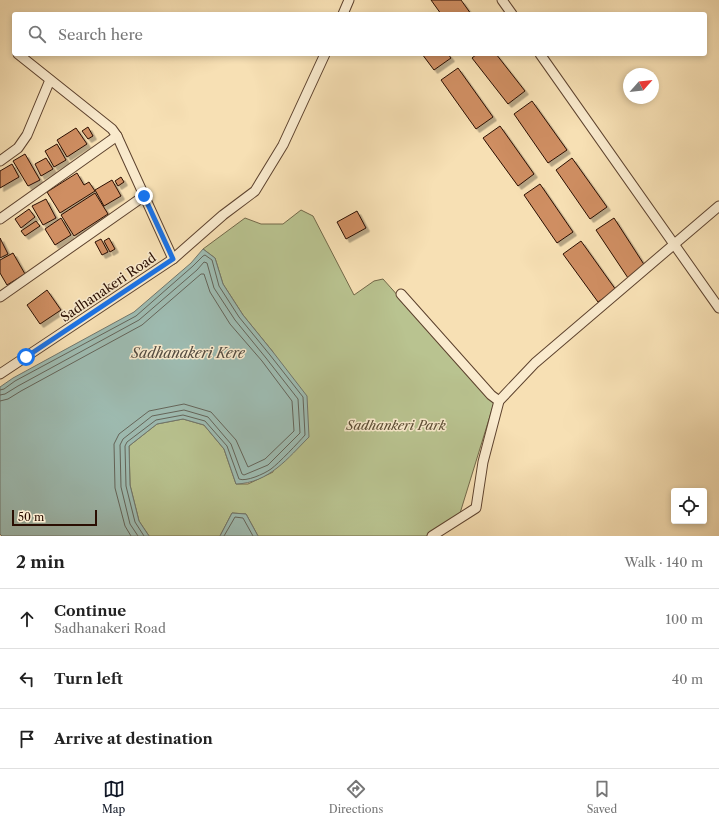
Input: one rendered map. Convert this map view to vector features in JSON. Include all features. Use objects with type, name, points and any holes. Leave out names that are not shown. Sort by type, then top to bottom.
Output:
[{"type":"street","points":[[344,12],[349,0]]},
{"type":"street","points":[[502,0],[511,12]]},
{"type":"street","points":[[20,56],[112,129],[117,136],[173,259]]},
{"type":"street","name":"Sadhanakeri Road","points":[[0,374],[173,259],[223,215],[255,191],[283,145],[324,56]]},
{"type":"street","points":[[541,56],[719,308]]},
{"type":"street","points":[[0,161],[18,148],[27,135],[50,80]]},
{"type":"street","points":[[0,218],[117,136]]},
{"type":"street","points":[[0,297],[144,196]]},
{"type":"street","points":[[432,536],[476,508],[483,462],[499,401],[534,363],[719,206]]},
{"type":"street","points":[[401,294],[491,395],[499,401]]},
{"type":"green space","name":"Sadhankeri Park","points":[[301,210],[313,216],[354,295],[374,281],[383,279],[494,403],[457,523],[437,536],[258,536],[246,514],[232,513],[220,536],[149,536],[139,521],[130,485],[129,446],[157,424],[183,419],[204,425],[224,449],[236,484],[248,484],[273,472],[273,352],[243,315],[223,284],[215,258],[203,249],[245,218],[261,224],[283,224]]},
{"type":"water","name":"Sadhanakeri Kere","points":[[203,249],[215,258],[223,284],[243,315],[307,396],[309,437],[285,461],[268,474],[248,483],[236,484],[224,449],[204,425],[183,419],[157,424],[129,446],[130,485],[139,521],[149,536],[2,536],[0,534],[0,387],[13,378],[134,312],[191,263]]},
{"type":"water","points":[[232,513],[246,514],[258,536],[220,536]]},
{"type":"building","points":[[431,0],[461,0],[470,12],[440,12]]},
{"type":"building","points":[[424,56],[450,56],[451,58],[434,70]]},
{"type":"building","points":[[474,56],[498,56],[525,91],[508,104],[472,58]]},
{"type":"building","points":[[458,68],[493,117],[476,129],[441,80]]},
{"type":"building","points":[[532,101],[567,150],[548,163],[514,114]]},
{"type":"building","points":[[500,126],[534,174],[518,186],[483,138]]},
{"type":"building","points":[[88,127],[93,136],[88,139],[82,131]]},
{"type":"building","points":[[76,128],[87,144],[67,157],[57,140]]},
{"type":"building","points":[[57,144],[66,160],[54,167],[45,151]]},
{"type":"building","points":[[25,154],[40,180],[28,186],[13,161]]},
{"type":"building","points":[[46,158],[53,169],[41,176],[35,164]]},
{"type":"building","points":[[572,158],[607,207],[590,219],[556,170]]},
{"type":"building","points":[[12,164],[19,177],[0,188],[0,171]]},
{"type":"building","points":[[77,173],[84,185],[89,182],[95,191],[60,213],[47,192]]},
{"type":"building","points":[[121,177],[124,182],[118,186],[115,181]]},
{"type":"building","points":[[112,180],[121,196],[104,206],[95,190]]},
{"type":"building","points":[[540,184],[573,232],[557,243],[524,195]]},
{"type":"building","points":[[95,193],[108,214],[74,236],[61,215]]},
{"type":"building","points":[[46,199],[56,218],[43,225],[32,206]]},
{"type":"building","points":[[29,209],[35,217],[21,228],[15,219]]},
{"type":"building","points":[[357,211],[366,228],[346,239],[337,222]]},
{"type":"building","points":[[61,218],[71,235],[55,245],[45,229]]},
{"type":"building","points":[[614,218],[645,266],[628,278],[596,230]]},
{"type":"building","points":[[36,221],[40,226],[25,236],[21,231]]},
{"type":"building","points":[[0,238],[8,254],[0,258]]},
{"type":"building","points":[[109,238],[115,249],[110,252],[104,241]]},
{"type":"building","points":[[101,239],[108,252],[102,255],[95,242]]},
{"type":"building","points":[[581,241],[616,290],[598,302],[563,254]]},
{"type":"building","points":[[13,253],[25,274],[7,285],[0,273],[0,260]]},
{"type":"building","points":[[47,290],[61,310],[40,324],[27,305]]},
{"type":"route","points":[[26,357],[173,259],[144,196]]}]
